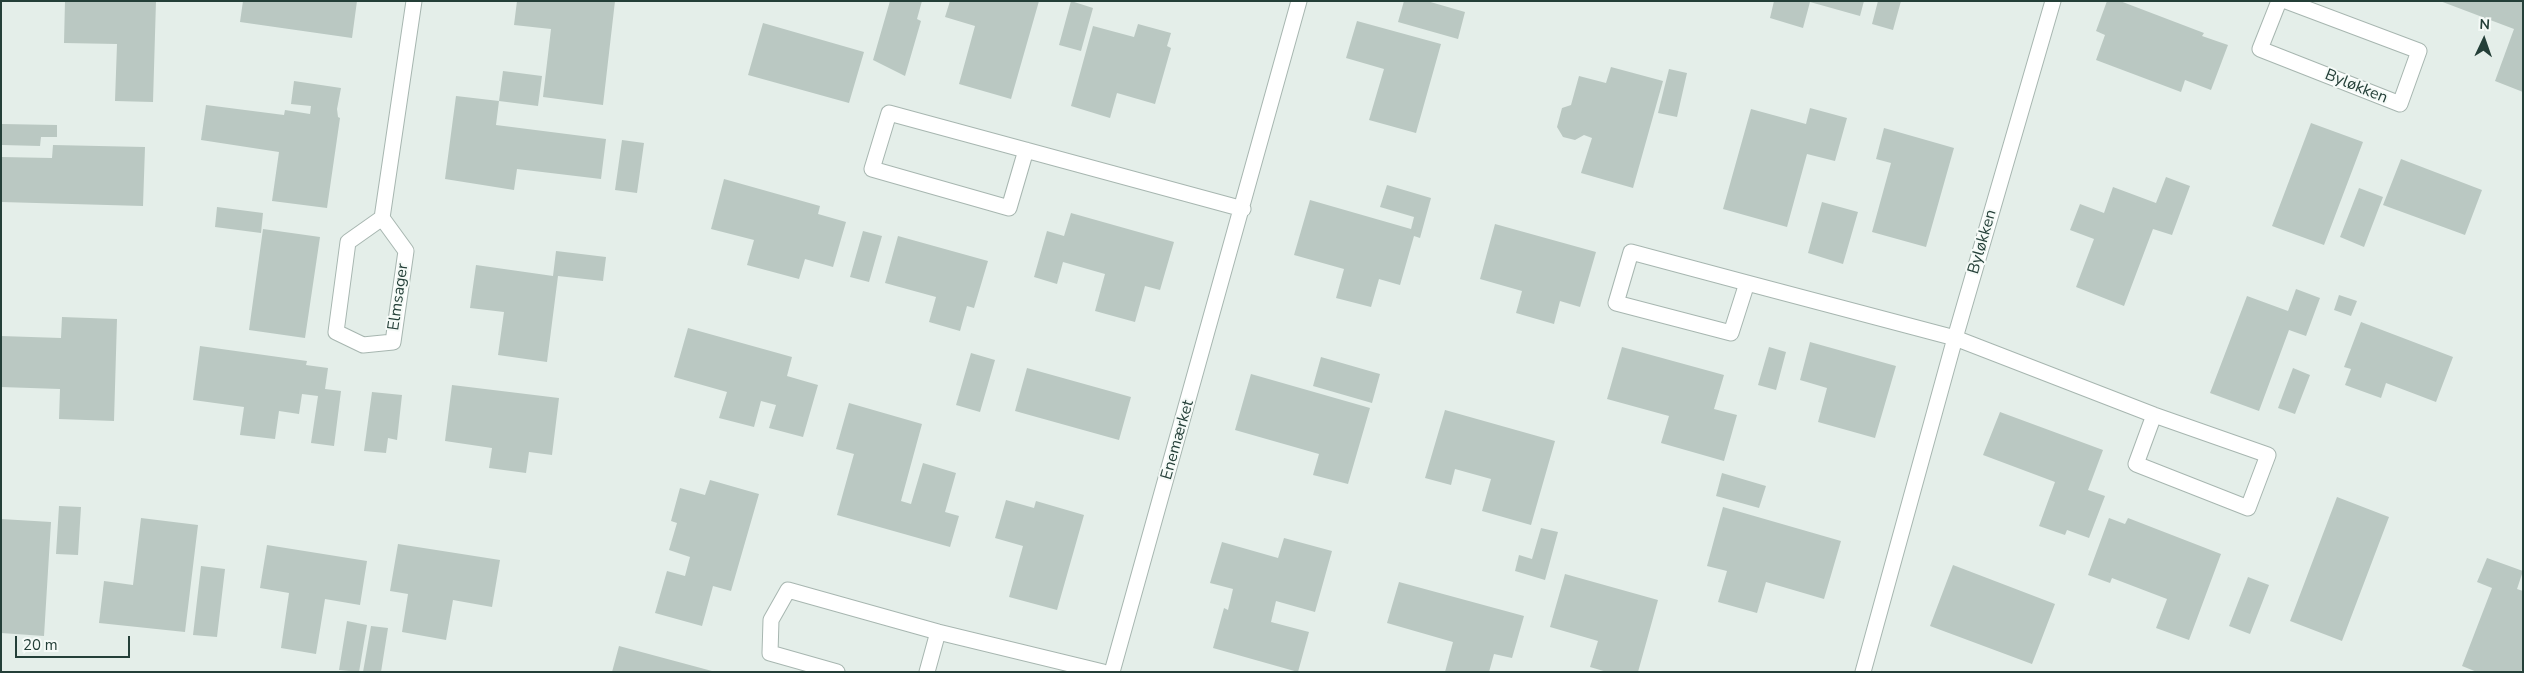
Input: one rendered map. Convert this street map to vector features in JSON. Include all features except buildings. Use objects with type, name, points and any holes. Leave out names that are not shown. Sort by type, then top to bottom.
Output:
[{"type":"street","points":[[382,218],[414,1]]},
{"type":"street","name":"Enemærket","points":[[1112,672],[1300,1]]},
{"type":"street","name":"Byløkken","points":[[1863,672],[1955,338],[2053,1]]},
{"type":"street","name":"Byløkken","points":[[2279,1],[2260,49],[2400,104],[2419,51],[2286,1]]},
{"type":"street","points":[[1026,150],[1008,208],[872,169],[888,113],[1243,208]]},
{"type":"street","name":"Elmsager","points":[[382,218],[406,251],[396,324],[393,342],[363,344],[336,332],[348,242],[382,218]]},
{"type":"street","points":[[1747,283],[1731,332],[1616,303],[1631,252],[1955,338],[2154,415],[2268,455],[2248,508],[2136,464],[2154,415]]},
{"type":"street","points":[[837,672],[770,654],[772,620],[788,590],[938,632],[1103,672]]},
{"type":"street","points":[[927,672],[938,632]]}]
